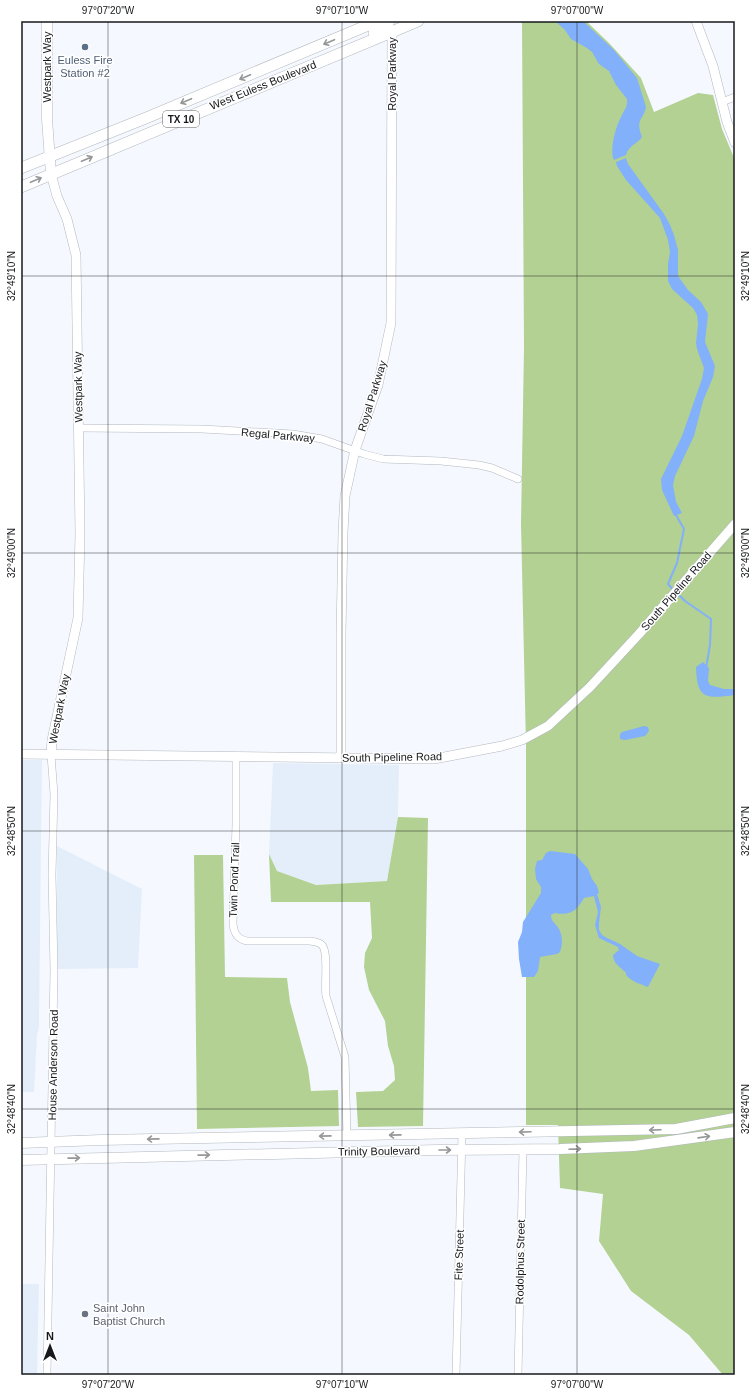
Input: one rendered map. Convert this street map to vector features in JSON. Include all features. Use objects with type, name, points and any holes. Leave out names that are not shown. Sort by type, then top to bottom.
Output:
[{"type":"main road","name":"Westpark Way","points":[[47,21],[47,119],[51,174]]},
{"type":"main road","name":"West Euless Boulevard","points":[[21,168],[146,118],[378,21]]},
{"type":"main road","points":[[390,26],[400,21]]},
{"type":"main road","name":"West Euless Boulevard","points":[[21,187],[312,65],[390,26],[418,21]]},
{"type":"main road","points":[[222,86],[224,101]]},
{"type":"main road","name":"Trinity Boulevard","points":[[21,1143],[676,1129],[735,1118]]},
{"type":"main road","name":"Trinity Boulevard","points":[[21,1160],[461,1150],[522,1150],[634,1146],[735,1132]]},
{"type":"street","points":[[696,21],[714,66],[727,122],[735,143]]},
{"type":"street","name":"Royal Parkway","points":[[341,758],[341,633],[345,496],[355,450],[378,385],[391,323],[390,26]]},
{"type":"street","points":[[722,102],[735,97]]},
{"type":"street","name":"Westpark Way","points":[[51,174],[57,196],[67,218],[76,255],[80,534],[78,618],[52,740],[51,755]]},
{"type":"street","name":"Regal Parkway","points":[[79,428],[202,430],[293,434],[322,439],[383,459],[441,461],[479,465],[492,468],[518,479]]},
{"type":"street","name":"South Pipeline Road","points":[[21,754],[434,759],[502,746],[522,740],[537,733],[553,721],[590,687],[639,634],[735,524]]},
{"type":"street","name":"House Anderson Road","points":[[47,1375],[54,970],[52,875],[54,794],[51,755]]},
{"type":"street","name":"Twin Pond Trail","points":[[236,757],[234,930],[236,936],[241,940],[246,941],[310,941],[318,942],[323,946],[325,952],[324,989],[345,1057],[347,1136]]},
{"type":"street","name":"Fite Street","points":[[456,1375],[462,1134]]},
{"type":"street","name":"Rodolphus Street","points":[[518,1375],[522,1150]]},
{"type":"shaded area","points":[[21,760],[42,760],[39,1027],[37,1035],[34,1092],[21,1092]]},
{"type":"shaded area","points":[[273,763],[399,765],[398,817],[387,881],[316,885],[277,871],[269,854]]},
{"type":"shaded area","points":[[57,846],[142,889],[138,968],[57,969]]},
{"type":"shaded area","points":[[21,1284],[39,1284],[37,1375],[21,1375]]},
{"type":"green space","points":[[522,21],[586,21],[609,43],[641,78],[654,112],[698,93],[713,95],[722,129],[735,160],[735,1375],[723,1375],[689,1335],[631,1291],[599,1241],[603,1194],[560,1188],[558,1125],[526,1125],[526,746],[521,524],[524,347]]},
{"type":"green space","points":[[398,817],[428,818],[423,1126],[358,1127],[356,1092],[383,1091],[395,1080],[394,1066],[388,1046],[385,1021],[369,990],[364,967],[365,953],[372,938],[370,902],[271,902],[269,854],[277,871],[316,885],[387,881]]},
{"type":"green space","points":[[194,855],[223,855],[225,977],[287,978],[290,1002],[308,1068],[311,1091],[338,1090],[339,1126],[197,1129]]},
{"type":"water","points":[[555,21],[583,21],[614,50],[637,78],[646,107],[639,123],[642,137],[629,149],[626,155],[614,160],[612,150],[615,132],[626,106],[627,99],[616,85],[609,71],[599,64],[592,52],[571,39],[565,30]]},
{"type":"water","points":[[626,158],[628,164],[664,214],[670,225],[678,250],[678,276],[688,290],[701,302],[708,314],[705,342],[715,366],[713,377],[703,401],[694,436],[675,476],[673,485],[676,502],[682,513],[674,516],[662,490],[661,479],[682,436],[702,379],[704,368],[696,343],[698,324],[697,315],[693,308],[672,289],[668,281],[670,252],[668,240],[660,218],[626,180],[617,166],[616,162]]},
{"type":"water","points":[[703,662],[709,668],[708,681],[710,685],[724,689],[735,689],[735,695],[716,697],[705,694],[701,691],[698,685],[696,667]]},
{"type":"water","points":[[644,726],[648,727],[649,731],[645,736],[625,740],[620,739],[620,734],[622,732]]},
{"type":"water","points":[[550,851],[575,854],[588,869],[599,893],[597,894],[601,907],[599,930],[602,935],[620,944],[637,956],[660,964],[648,987],[631,980],[626,975],[626,972],[614,960],[613,955],[619,950],[618,947],[599,938],[595,925],[598,912],[594,896],[584,898],[572,912],[565,914],[555,913],[551,915],[552,920],[559,929],[561,935],[562,945],[560,952],[557,954],[540,957],[538,971],[534,977],[522,977],[518,942],[522,932],[523,922],[541,893],[541,887],[536,879],[535,869],[537,861],[542,860],[546,853]]},
{"type":"waterway","points":[[674,591],[668,584],[677,563],[684,529],[675,513]]},
{"type":"waterway","points":[[678,594],[685,601],[711,619],[710,645],[706,668]]},
{"type":"place","name":"Euless Fire Station #2","points":[[85,47]]},
{"type":"place","name":"Saint John Baptist Church","points":[[85,1314]]}]
